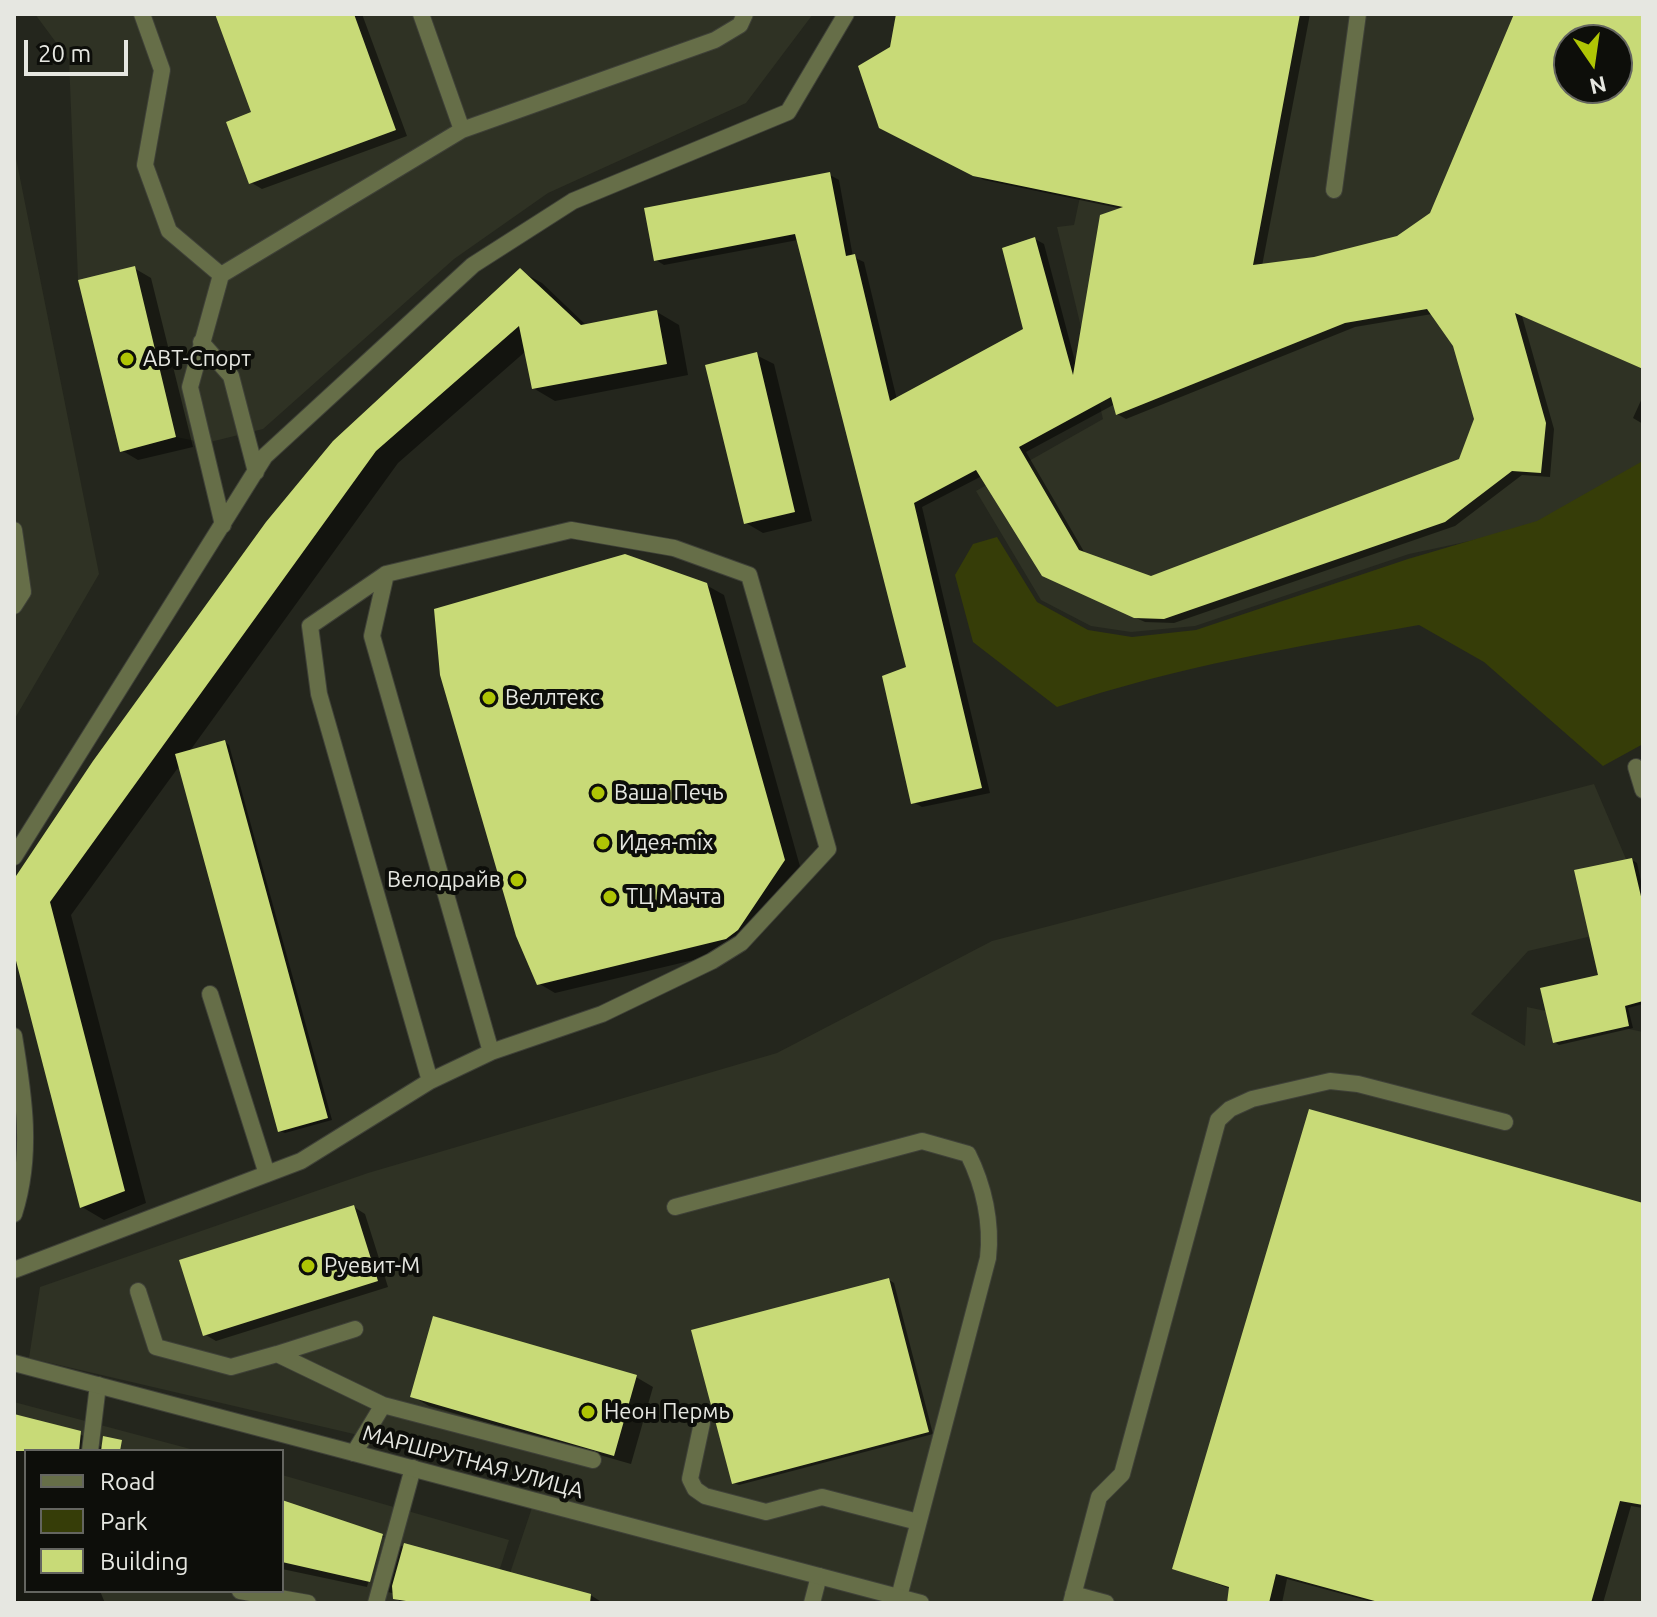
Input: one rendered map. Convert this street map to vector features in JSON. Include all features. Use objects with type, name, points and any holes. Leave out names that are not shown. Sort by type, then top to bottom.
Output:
[{"type":"street","points":[[142,14],[162,70],[145,165],[169,231],[221,275]]},
{"type":"street","points":[[421,14],[462,130]]},
{"type":"street","points":[[223,525],[190,387],[221,275],[462,130],[715,40],[740,25],[745,14]]},
{"type":"street","points":[[14,857],[265,456],[473,265],[573,201],[788,112],[846,14]]},
{"type":"street","points":[[1334,190],[1358,14]]},
{"type":"street","points":[[201,342],[231,376],[256,472]]},
{"type":"street","points":[[14,530],[23,592],[14,606]]},
{"type":"street","points":[[14,1270],[301,1161],[430,1081],[491,1052],[602,1014],[712,961],[741,943],[828,849],[749,575],[674,548],[571,530],[386,574],[310,626],[319,694],[430,1081]]},
{"type":"street","points":[[386,574],[372,636],[491,1052]]},
{"type":"street","points":[[1636,767],[1643,790]]},
{"type":"street","points":[[210,994],[267,1174]]},
{"type":"street","points":[[14,1036],[26,1145],[21,1194],[14,1214]]},
{"type":"street","points":[[1106,1603],[1072,1599],[1099,1497],[1122,1474],[1218,1120],[1230,1109],[1252,1099],[1330,1081],[1358,1084],[1505,1122]]},
{"type":"street","points":[[675,1207],[922,1141],[968,1154],[987,1211],[990,1235],[988,1258],[899,1597]]},
{"type":"street","points":[[138,1291],[156,1347],[231,1367],[355,1329]]},
{"type":"street","points":[[277,1354],[383,1405],[593,1460]]},
{"type":"street","name":"МАРШРУТНАЯ УЛИЦА","points":[[14,1363],[921,1603]]},
{"type":"street","points":[[90,1449],[98,1385]]},
{"type":"street","points":[[354,1453],[383,1405]]},
{"type":"street","points":[[702,1423],[690,1479],[695,1489],[705,1496],[766,1512],[822,1497],[918,1522]]},
{"type":"street","points":[[376,1603],[413,1468]]},
{"type":"street","points":[[812,1603],[819,1576]]},
{"type":"street","points":[[251,1593],[308,1603]]},
{"type":"shaded area","points":[[35,14],[813,14],[746,103],[548,193],[454,259],[263,429],[206,443],[176,437],[120,452],[78,280],[69,60]]},
{"type":"shaded area","points":[[1119,14],[1643,14],[1643,504],[1409,554],[1195,626],[1131,632],[1091,626],[1041,600],[976,491],[1103,419],[1057,227],[1074,225]]},
{"type":"shaded area","points":[[14,148],[99,574],[14,720]]},
{"type":"shaded area","points":[[1594,784],[1643,899],[1643,924],[1528,951],[1471,1014],[1525,1046],[1527,1007],[1643,1032],[1643,1603],[500,1603],[542,1478],[29,1358],[40,1287],[368,1173],[777,1053],[992,941]]},
{"type":"shaded area","points":[[14,1402],[190,1449],[24,1449],[24,1593],[284,1593],[284,1476],[509,1540],[489,1603],[14,1603]]},
{"type":"green space","points":[[1641,462],[1643,744],[1603,766],[1484,662],[1419,625],[1191,669],[1057,707],[973,642],[955,575],[973,544],[997,537],[1037,602],[1088,630],[1132,637],[1196,630],[1408,559],[1537,521]]},
{"type":"building","points":[[215,14],[354,14],[396,130],[249,184],[226,122],[251,112]]},
{"type":"building","points":[[896,14],[1300,14],[1253,265],[1314,257],[1397,236],[1430,213],[1514,14],[1643,14],[1643,369],[1515,313],[1546,423],[1541,473],[1512,471],[1445,522],[1164,619],[1134,618],[1042,576],[976,470],[914,503],[982,788],[911,804],[882,676],[906,667],[795,234],[654,261],[644,208],[830,172],[846,256],[855,254],[890,401],[1023,329],[1002,248],[1035,237],[1073,375],[1100,215],[1123,207],[973,176],[879,128],[858,66],[890,47]],"holes":[[[1427,309],[1453,346],[1474,419],[1459,459],[1151,576],[1079,550],[1019,447],[1111,397],[1116,415],[1345,323]]]},
{"type":"building","name":"АВТ-Спорт","points":[[135,266],[176,437],[120,452],[78,280]]},
{"type":"building","points":[[520,268],[581,325],[657,310],[667,364],[532,389],[519,326],[376,451],[50,902],[125,1191],[80,1208],[14,953],[14,879],[93,761],[266,522],[333,441]]},
{"type":"building","points":[[757,352],[795,512],[744,524],[705,365]]},
{"type":"building","points":[[625,554],[707,583],[785,860],[738,930],[726,939],[537,985],[516,936],[440,675],[434,609]]},
{"type":"building","points":[[225,740],[328,1118],[278,1132],[175,754]]},
{"type":"building","points":[[1632,858],[1643,905],[1643,1001],[1625,1006],[1629,1026],[1553,1043],[1540,988],[1598,975],[1574,870]]},
{"type":"building","points":[[1309,1109],[1643,1203],[1643,1505],[1620,1501],[1591,1603],[1382,1603],[1276,1574],[1269,1603],[1227,1603],[1229,1587],[1172,1569]]},
{"type":"building","points":[[354,1205],[378,1281],[203,1336],[179,1260]]},
{"type":"building","points":[[889,1278],[929,1432],[732,1484],[691,1330]]},
{"type":"building","points":[[433,1316],[637,1375],[614,1456],[410,1397]]},
{"type":"building","points":[[14,1414],[81,1431],[79,1449],[14,1451]]},
{"type":"building","points":[[103,1436],[122,1440],[120,1449],[101,1449]]},
{"type":"building","points":[[284,1501],[383,1534],[370,1582],[284,1562]]},
{"type":"building","points":[[404,1543],[591,1594],[590,1603],[419,1603],[393,1599],[392,1586]]},
{"type":"place","name":"АВТ-Спорт","points":[[127,359]]},
{"type":"place","name":"Веллтекс","points":[[489,698]]},
{"type":"place","name":"Ваша Печь","points":[[598,793]]},
{"type":"place","name":"Идея-mix","points":[[603,843]]},
{"type":"place","name":"Велодрайв","points":[[517,880]]},
{"type":"place","name":"ТЦ Мачта","points":[[610,897]]},
{"type":"place","name":"Руевит-М","points":[[308,1266]]},
{"type":"place","name":"Неон Пермь","points":[[588,1412]]}]
